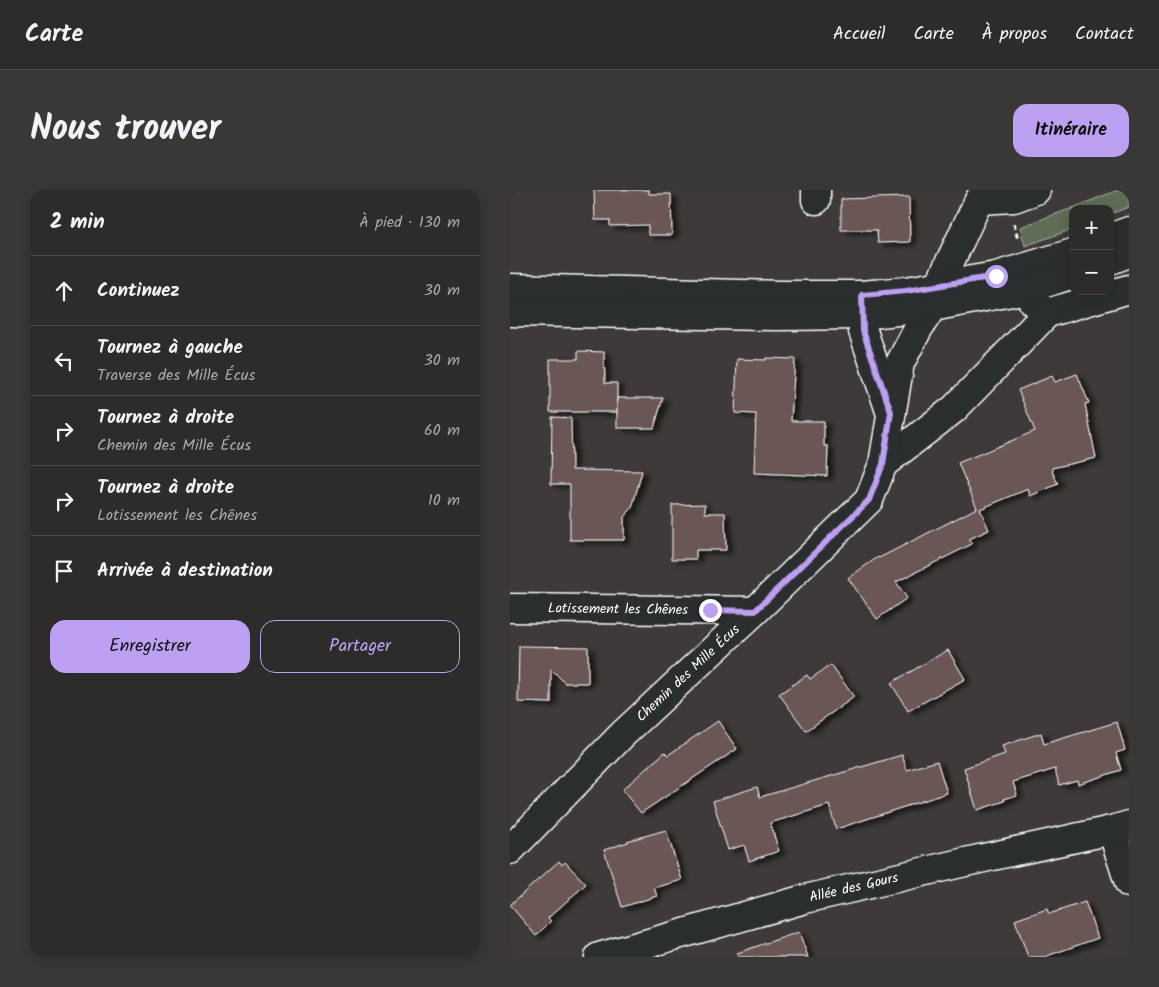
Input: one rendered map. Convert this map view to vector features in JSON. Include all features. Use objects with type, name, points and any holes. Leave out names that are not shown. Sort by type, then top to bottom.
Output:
[{"type":"street","points":[[979,195],[1014,198],[1036,190]]},
{"type":"street","name":"Chemin des Mille Écus","points":[[510,850],[623,734],[755,611],[869,500],[883,464],[900,363],[935,296],[979,195]]},
{"type":"street","points":[[1114,237],[1129,231]]},
{"type":"street","points":[[1114,258],[1129,252]]},
{"type":"street","points":[[935,296],[1069,254]]},
{"type":"street","points":[[1114,270],[1129,266]]},
{"type":"street","points":[[510,312],[778,316],[862,305],[906,291],[935,296],[1017,291],[1066,278]]},
{"type":"street","points":[[510,288],[781,295],[862,305]]},
{"type":"street","points":[[883,464],[954,409],[1047,313],[1129,289]]},
{"type":"street","points":[[1017,291],[1047,313]]},
{"type":"street","points":[[862,305],[863,331],[891,412]]},
{"type":"street","name":"Lotissement les Chênes","points":[[510,608],[755,611]]},
{"type":"street","points":[[1120,828],[1129,883]]},
{"type":"street","name":"Allée des Gours","points":[[599,957],[806,899],[1120,828]]},
{"type":"green space","points":[[1118,190],[1129,190],[1129,207],[1114,213],[1114,205],[1080,205]]},
{"type":"green space","points":[[1069,209],[1069,230],[1025,246],[1020,227]]},
{"type":"building","points":[[594,190],[649,190],[649,194],[671,194],[672,235],[648,235],[648,225],[610,226],[610,220],[595,220]]},
{"type":"building","points":[[909,197],[910,242],[878,243],[877,230],[841,230],[841,199]]},
{"type":"building","points":[[578,351],[604,352],[605,383],[617,383],[617,412],[550,412],[550,359],[578,359]]},
{"type":"building","points":[[766,358],[795,359],[791,421],[824,421],[824,446],[828,446],[827,476],[754,473],[756,414],[735,413],[737,359],[766,360]]},
{"type":"building","points":[[1077,374],[1089,403],[1085,404],[1096,458],[1052,468],[1058,484],[1030,496],[1028,489],[980,509],[989,530],[969,539],[972,544],[896,582],[907,598],[877,619],[848,578],[878,557],[977,508],[958,463],[1035,431],[1018,390],[1052,376],[1055,382]]},
{"type":"building","points":[[617,398],[663,398],[654,428],[617,428]]},
{"type":"building","points":[[552,417],[571,418],[572,470],[642,471],[632,508],[624,517],[624,540],[570,540],[570,484],[551,484]]},
{"type":"building","points":[[705,504],[705,513],[725,513],[726,550],[696,550],[696,559],[672,559],[672,505]]},
{"type":"building","points":[[519,646],[588,647],[588,683],[565,683],[551,669],[551,703],[518,702]]},
{"type":"building","points":[[948,650],[965,679],[908,711],[891,683]]},
{"type":"building","points":[[831,665],[854,697],[806,731],[779,694],[807,675],[810,679]]},
{"type":"building","points":[[718,721],[737,749],[641,813],[622,790],[665,752],[668,755]]},
{"type":"building","points":[[1117,722],[1125,750],[1116,753],[1121,770],[1078,784],[1077,780],[1059,785],[1055,769],[1013,782],[1017,795],[977,810],[964,768],[1005,754],[1002,746],[1041,733],[1044,744]]},
{"type":"building","points":[[902,755],[907,770],[937,761],[947,793],[836,829],[829,805],[770,823],[779,851],[749,861],[744,845],[728,850],[713,801],[757,787],[760,797]]},
{"type":"building","points":[[666,830],[682,880],[654,888],[657,896],[622,907],[604,850],[627,841]]},
{"type":"building","points":[[559,861],[562,865],[565,862],[586,884],[548,918],[551,921],[536,936],[510,905]]},
{"type":"building","points":[[1085,902],[1098,938],[1044,957],[1028,957],[1015,920],[1047,909],[1049,914]]},
{"type":"building","points":[[799,932],[808,957],[738,957],[737,953]]},
{"type":"route","points":[[710,610],[755,611],[869,500],[883,464],[891,412],[863,331],[862,295],[906,291],[996,276]]}]
